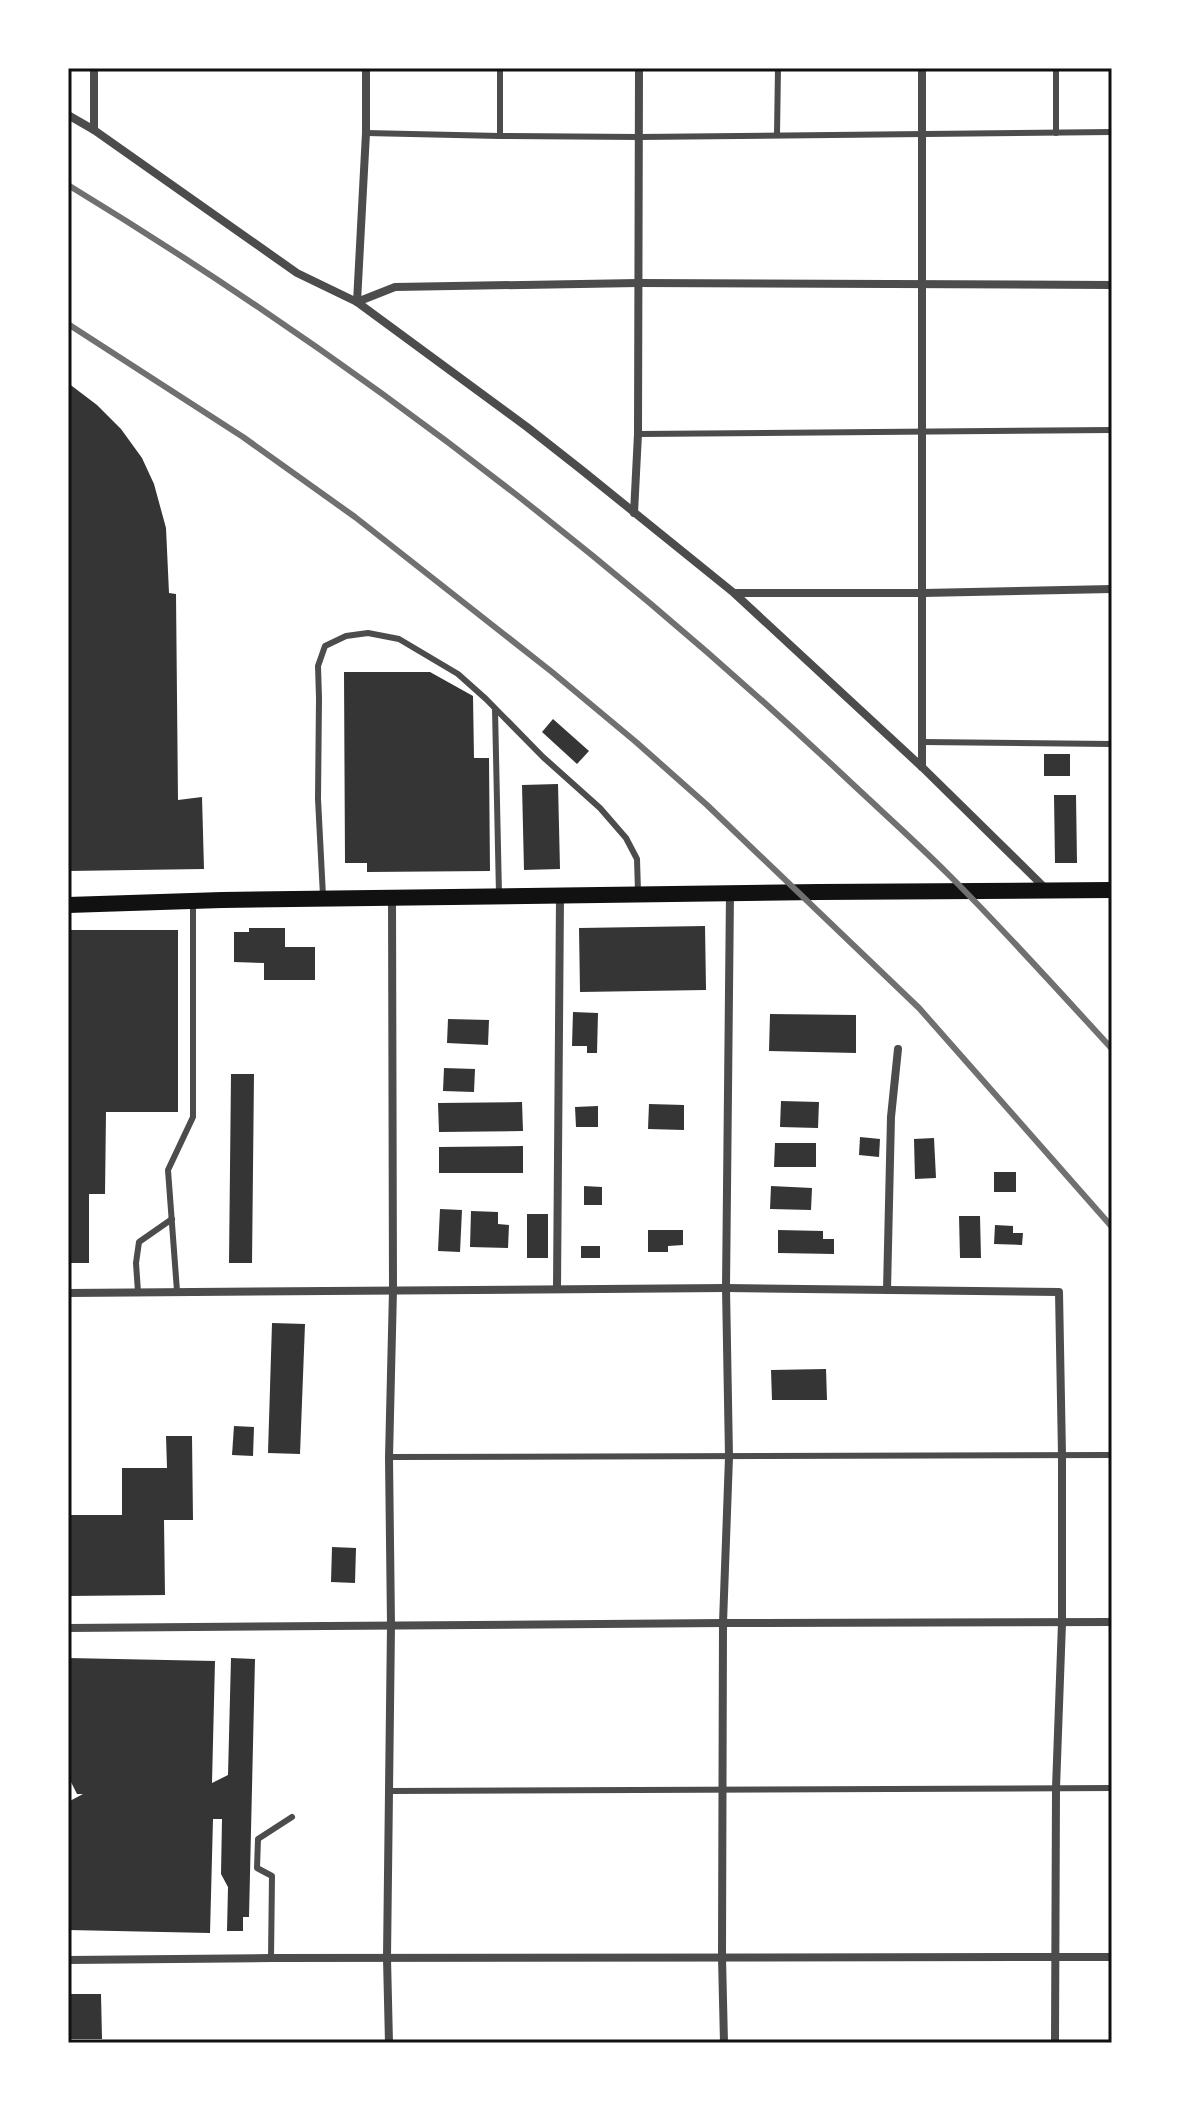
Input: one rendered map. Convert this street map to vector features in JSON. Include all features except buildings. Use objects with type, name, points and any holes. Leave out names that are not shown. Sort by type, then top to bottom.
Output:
[{"type":"main road","points":[[68,905],[730,893],[1112,890]]},
{"type":"street","points":[[94,68],[94,130]]},
{"type":"street","points":[[357,302],[366,133],[366,68]]},
{"type":"street","points":[[634,513],[638,434],[639,68]]},
{"type":"street","points":[[922,68],[922,767]]},
{"type":"street","points":[[68,115],[94,130],[297,273],[357,302],[527,427],[734,593],[922,767],[1049,892]]},
{"type":"street","points":[[357,302],[395,287],[638,283],[1112,285]]},
{"type":"street","points":[[734,593],[1112,589]]},
{"type":"street","points":[[724,2043],[723,1623],[729,1457],[726,1288],[730,893]]},
{"type":"street","points":[[557,1289],[560,897]]},
{"type":"street","points":[[389,2043],[392,898]]},
{"type":"street","points":[[887,1290],[891,1117],[898,1049]]},
{"type":"street","points":[[68,1293],[726,1288],[1059,1292],[1062,1623],[1056,1788],[1055,2043]]},
{"type":"street","points":[[68,1628],[1112,1622]]},
{"type":"street","points":[[68,1960],[1112,1957]]},
{"type":"lane","points":[[500,68],[500,136]]},
{"type":"lane","points":[[777,134],[778,68]]},
{"type":"lane","points":[[1056,68],[1056,133]]},
{"type":"lane","points":[[366,133],[639,137],[1112,132]]},
{"type":"lane","points":[[638,434],[1112,430]]},
{"type":"lane","points":[[323,899],[318,799],[318,666],[325,646],[346,636],[368,633],[399,639],[458,674],[600,808],[626,838],[637,859],[639,895]]},
{"type":"lane","points":[[495,708],[499,897]]},
{"type":"lane","points":[[922,742],[1112,744]]},
{"type":"lane","points":[[177,1291],[168,1170],[193,1117],[193,901]]},
{"type":"lane","points":[[138,1292],[136,1263],[139,1242],[172,1219]]},
{"type":"lane","points":[[389,1457],[1112,1455]]},
{"type":"lane","points":[[389,1791],[1112,1788]]},
{"type":"lane","points":[[271,1958],[272,1876],[257,1868],[258,1839],[292,1817]]},
{"type":"railway","points":[[68,185],[273,317],[373,387],[471,460],[662,613],[935,862],[1112,1049]]},
{"type":"railway","points":[[68,324],[243,437],[355,517],[636,742],[707,805],[919,1008],[1112,1227]]}]
